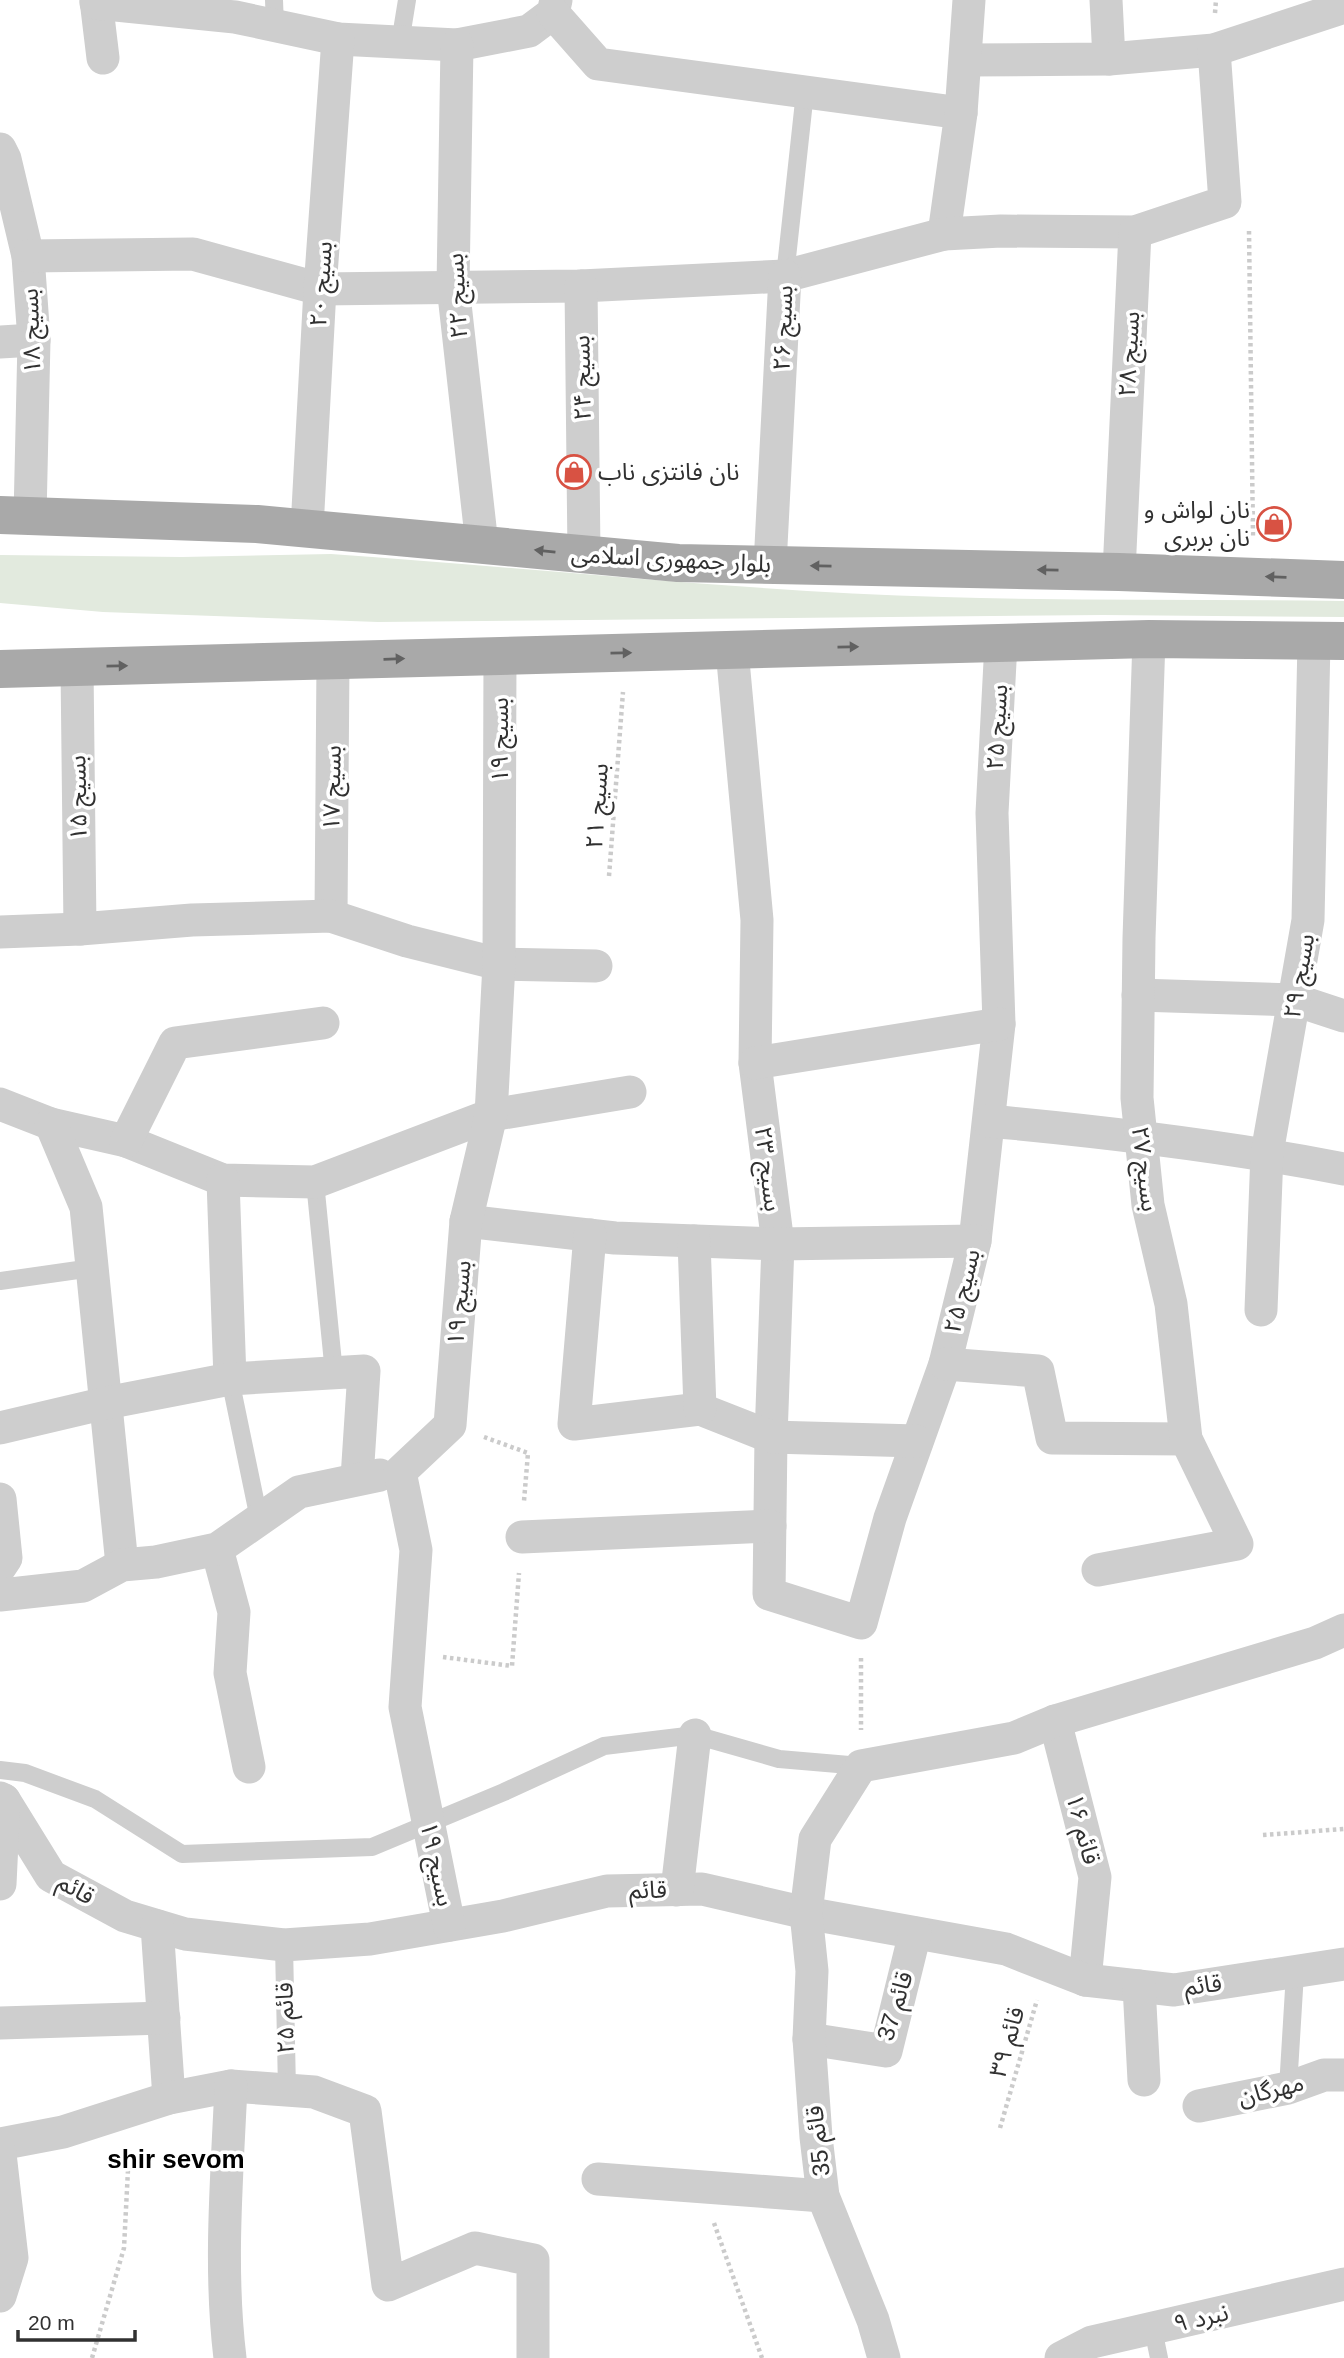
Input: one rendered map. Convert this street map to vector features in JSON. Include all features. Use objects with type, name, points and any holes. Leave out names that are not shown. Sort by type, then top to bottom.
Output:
[{"type":"main road","name":"بلوار جمهوری اسلامی","points":[[17,517],[257,524],[678,564],[1119,572],[1344,580]]},
{"type":"main road","points":[[0,669],[1149,639],[1329,641]]},
{"type":"main road","points":[[0,646],[77,667]]},
{"type":"street","points":[[944,234],[961,113],[969,0]]},
{"type":"street","points":[[1107,0],[1109,59]]},
{"type":"street","points":[[103,58],[96,1],[235,17],[275,13],[338,39],[457,45],[529,31],[555,6],[598,64],[961,113]]},
{"type":"street","points":[[966,60],[1109,59],[1214,50],[1344,7]]},
{"type":"street","name":"بسیج ۲۰","points":[[307,528],[320,289],[338,39]]},
{"type":"street","name":"بسیج ۲۲","points":[[457,45],[453,286],[482,545]]},
{"type":"street","points":[[28,256],[193,254],[320,289],[581,286],[785,276],[944,234],[1000,231],[1135,232],[1225,202],[1214,50]]},
{"type":"street","name":"بسیج ۱۸","points":[[0,149],[5,159],[28,256],[34,340],[17,517]]},
{"type":"street","name":"بسیج ۲۸","points":[[1119,572],[1135,232]]},
{"type":"street","name":"بسیج ۲۶","points":[[770,565],[785,276]]},
{"type":"street","name":"بسیج ۲۴","points":[[581,286],[584,555]]},
{"type":"street","points":[[0,342],[34,340]]},
{"type":"street","name":"بسیج ۲۷","points":[[1098,1570],[1237,1544],[1185,1439],[1171,1304],[1148,1205],[1140,1135],[1137,1098],[1138,995],[1149,639]]},
{"type":"street","name":"بسیج ۲۹","points":[[1261,1310],[1267,1153],[1308,920],[1329,641]]},
{"type":"street","name":"بسیج ۲۵","points":[[861,1623],[890,1518],[944,1364],[975,1241],[999,1024],[992,813],[1001,643]]},
{"type":"street","name":"بسیج ۲۳","points":[[732,650],[757,919],[755,1063],[778,1244],[769,1594],[861,1623]]},
{"type":"street","name":"بسیج ۱۹","points":[[449,1925],[405,1707],[416,1550],[400,1472],[450,1425],[466,1221],[491,1115],[499,964],[500,656]]},
{"type":"street","name":"بسیج ۱۷","points":[[331,916],[333,661]]},
{"type":"street","name":"بسیج ۱۵","points":[[77,667],[80,929]]},
{"type":"street","points":[[0,932],[192,920],[331,916],[407,941],[499,964],[596,967]]},
{"type":"street","points":[[1138,995],[1295,1000],[1344,1016]]},
{"type":"street","points":[[126,1141],[175,1043],[323,1023]]},
{"type":"street","points":[[755,1063],[999,1024]]},
{"type":"street","points":[[0,1104],[51,1124],[126,1141],[223,1180],[315,1182],[491,1115],[629,1092]]},
{"type":"street","points":[[989,1121],[1140,1135],[1267,1153],[1344,1169]]},
{"type":"street","points":[[51,1124],[86,1206],[122,1565]]},
{"type":"street","points":[[223,1180],[230,1379]]},
{"type":"street","points":[[466,1221],[615,1238],[778,1244],[975,1241]]},
{"type":"street","points":[[590,1235],[574,1424],[700,1409],[771,1437],[917,1441]]},
{"type":"street","points":[[694,1241],[700,1409]]},
{"type":"street","points":[[944,1364],[1038,1371],[1052,1437],[1185,1439]]},
{"type":"street","points":[[0,1427],[230,1379],[364,1371],[357,1478]]},
{"type":"street","points":[[0,1595],[83,1587],[122,1565],[156,1562],[217,1549],[299,1492],[357,1478],[400,1472]]},
{"type":"street","points":[[0,1499],[6,1558],[0,1567]]},
{"type":"street","points":[[522,1537],[770,1527]]},
{"type":"street","points":[[217,1549],[234,1612],[230,1673],[249,1767]]},
{"type":"street","points":[[806,1913],[815,1839],[861,1766],[1014,1738],[1055,1721],[1315,1643],[1344,1630]]},
{"type":"street","name":"قائم ۱۶","points":[[1055,1721],[1096,1877],[1085,1980]]},
{"type":"street","points":[[677,1890],[695,1735]]},
{"type":"street","points":[[0,1884],[1,1789]]},
{"type":"street","name":"قائم","points":[[1,1789],[51,1876],[125,1916],[185,1934],[284,1945],[370,1939],[503,1916],[607,1891],[702,1889],[806,1913],[1006,1950],[1085,1980],[1174,1990],[1344,1964]]},
{"type":"street","name":"قائم 35","points":[[806,1913],[812,1971],[809,2039],[823,2196],[873,2319],[884,2358]]},
{"type":"street","points":[[157,1926],[169,2098]]},
{"type":"street","name":"قائم 37","points":[[809,2039],[886,2051],[915,1933]]},
{"type":"street","points":[[1139,1986],[1144,2080]]},
{"type":"street","points":[[0,2023],[164,2018]]},
{"type":"street","name":"مهرگان","points":[[1199,2106],[1289,2088],[1324,2075],[1344,2075]]},
{"type":"street","points":[[230,2358],[225,2215],[231,2086]]},
{"type":"street","points":[[0,2144],[63,2132],[169,2098],[231,2086],[314,2092],[365,2111],[388,2285],[475,2248],[533,2260],[533,2358]]},
{"type":"street","points":[[0,2154],[12,2258],[0,2296]]},
{"type":"street","points":[[598,2179],[823,2196]]},
{"type":"street","name":"نبرد ۹","points":[[1061,2358],[1092,2342],[1156,2344],[1344,2284]]},
{"type":"lane","points":[[400,43],[407,0]]},
{"type":"lane","name":"بسیج ۲۶","points":[[785,276],[805,92]]},
{"type":"lane","points":[[315,1182],[334,1373]]},
{"type":"lane","points":[[0,1282],[92,1268]]},
{"type":"lane","points":[[230,1379],[259,1519]]},
{"type":"lane","points":[[1,1789],[24,1773],[95,1799],[182,1854],[372,1847],[604,1746],[695,1735],[779,1759],[861,1766]]},
{"type":"lane","name":"قائم ۲۵","points":[[284,1945],[287,2090]]},
{"type":"lane","points":[[1289,2088],[1295,1973]]},
{"type":"path","points":[[1225,202],[1249,215],[1254,577]]},
{"type":"path","name":"بسیج ۲۱","points":[[609,876],[626,653]]},
{"type":"path","points":[[861,1623],[861,1766]]},
{"type":"path","points":[[1263,1835],[1344,1829]]},
{"type":"path","name":"قائم ۳۹","points":[[1000,2128],[1048,1966]]},
{"type":"path","points":[[92,2358],[124,2248],[131,2112]]},
{"type":"path","points":[[701,2186],[762,2358]]},
{"type":"shaded area","points":[[331,554],[866,594],[1043,599],[1344,601],[1344,617],[1103,615],[378,622],[103,612],[0,603],[0,555],[182,557]]},
{"type":"place","name":"نان فانتزی ناب","points":[[574,472]]},
{"type":"place","name":"نان لواش و نان بربری","points":[[1274,524]]},
{"type":"district","name":"shir sevom","points":[[176,2159]]}]
